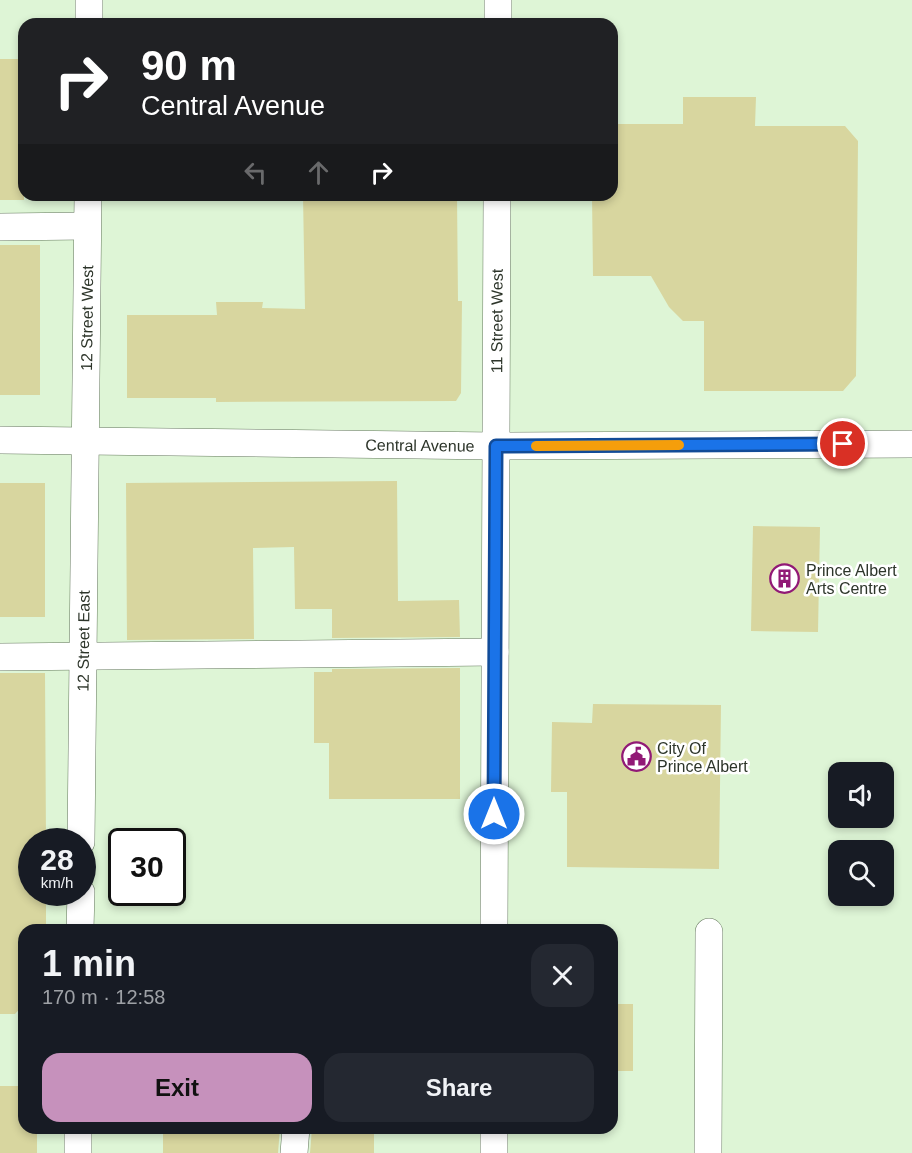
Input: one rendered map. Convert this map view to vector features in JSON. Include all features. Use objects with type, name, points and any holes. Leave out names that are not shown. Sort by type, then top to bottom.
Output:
[{"type":"street","points":[[89,0],[89,18]]},
{"type":"street","points":[[498,0],[498,18]]},
{"type":"street","name":"12 Street West","points":[[86,441],[88,201]]},
{"type":"street","name":"11 Street West","points":[[494,924],[497,201]]},
{"type":"street","points":[[0,227],[87,226]]},
{"type":"street","name":"Central Avenue","points":[[0,440],[496,446],[912,444]]},
{"type":"street","name":"12 Street East","points":[[81,828],[86,441]]},
{"type":"street","points":[[0,657],[495,652]]},
{"type":"street","points":[[80,924],[81,906]]},
{"type":"street","points":[[708,1153],[709,932]]},
{"type":"street","points":[[78,1134],[78,1153]]},
{"type":"street","points":[[294,1153],[296,1134]]},
{"type":"street","points":[[494,1134],[494,1153]]},
{"type":"building","points":[[0,59],[18,59],[18,200],[0,200]]},
{"type":"building","points":[[683,97],[756,97],[755,126],[845,126],[858,141],[856,376],[843,391],[704,391],[704,321],[683,321],[669,307],[651,276],[593,276],[592,201],[618,201],[618,124],[683,124]]},
{"type":"building","points":[[303,201],[457,201],[458,301],[462,301],[461,393],[456,401],[216,402],[216,398],[127,398],[127,315],[217,315],[216,302],[263,302],[262,308],[305,309]]},
{"type":"building","points":[[0,245],[40,245],[40,395],[0,395]]},
{"type":"building","points":[[397,481],[398,601],[459,600],[460,637],[332,638],[332,609],[295,609],[294,547],[253,548],[254,639],[127,640],[126,483]]},
{"type":"building","points":[[0,483],[45,483],[45,617],[0,617]]},
{"type":"building","name":"Prince Albert Arts Centre","points":[[753,526],[820,527],[818,632],[751,631]]},
{"type":"building","points":[[460,668],[460,799],[329,799],[329,743],[314,743],[314,672],[332,672],[332,669]]},
{"type":"building","points":[[0,673],[45,673],[46,828],[18,828],[18,906],[46,906],[46,924],[18,924],[18,1011],[15,1014],[0,1014]]},
{"type":"building","name":"City Of Prince Albert","points":[[593,704],[721,705],[719,869],[567,867],[567,792],[551,792],[552,722],[592,723]]},
{"type":"building","points":[[618,1004],[633,1004],[633,1071],[618,1071]]},
{"type":"building","points":[[0,1086],[18,1086],[18,1134],[37,1134],[37,1153],[0,1153]]},
{"type":"building","points":[[163,1134],[280,1134],[278,1153],[163,1153]]},
{"type":"building","points":[[312,1134],[374,1134],[374,1153],[310,1153]]},
{"type":"slow traffic","points":[[536,446],[679,445]]},
{"type":"place","name":"Prince Albert Arts Centre","points":[[785,579]]},
{"type":"place","name":"City Of Prince Albert","points":[[636,757]]},
{"type":"route","points":[[494,814],[496,446],[843,444]]}]
